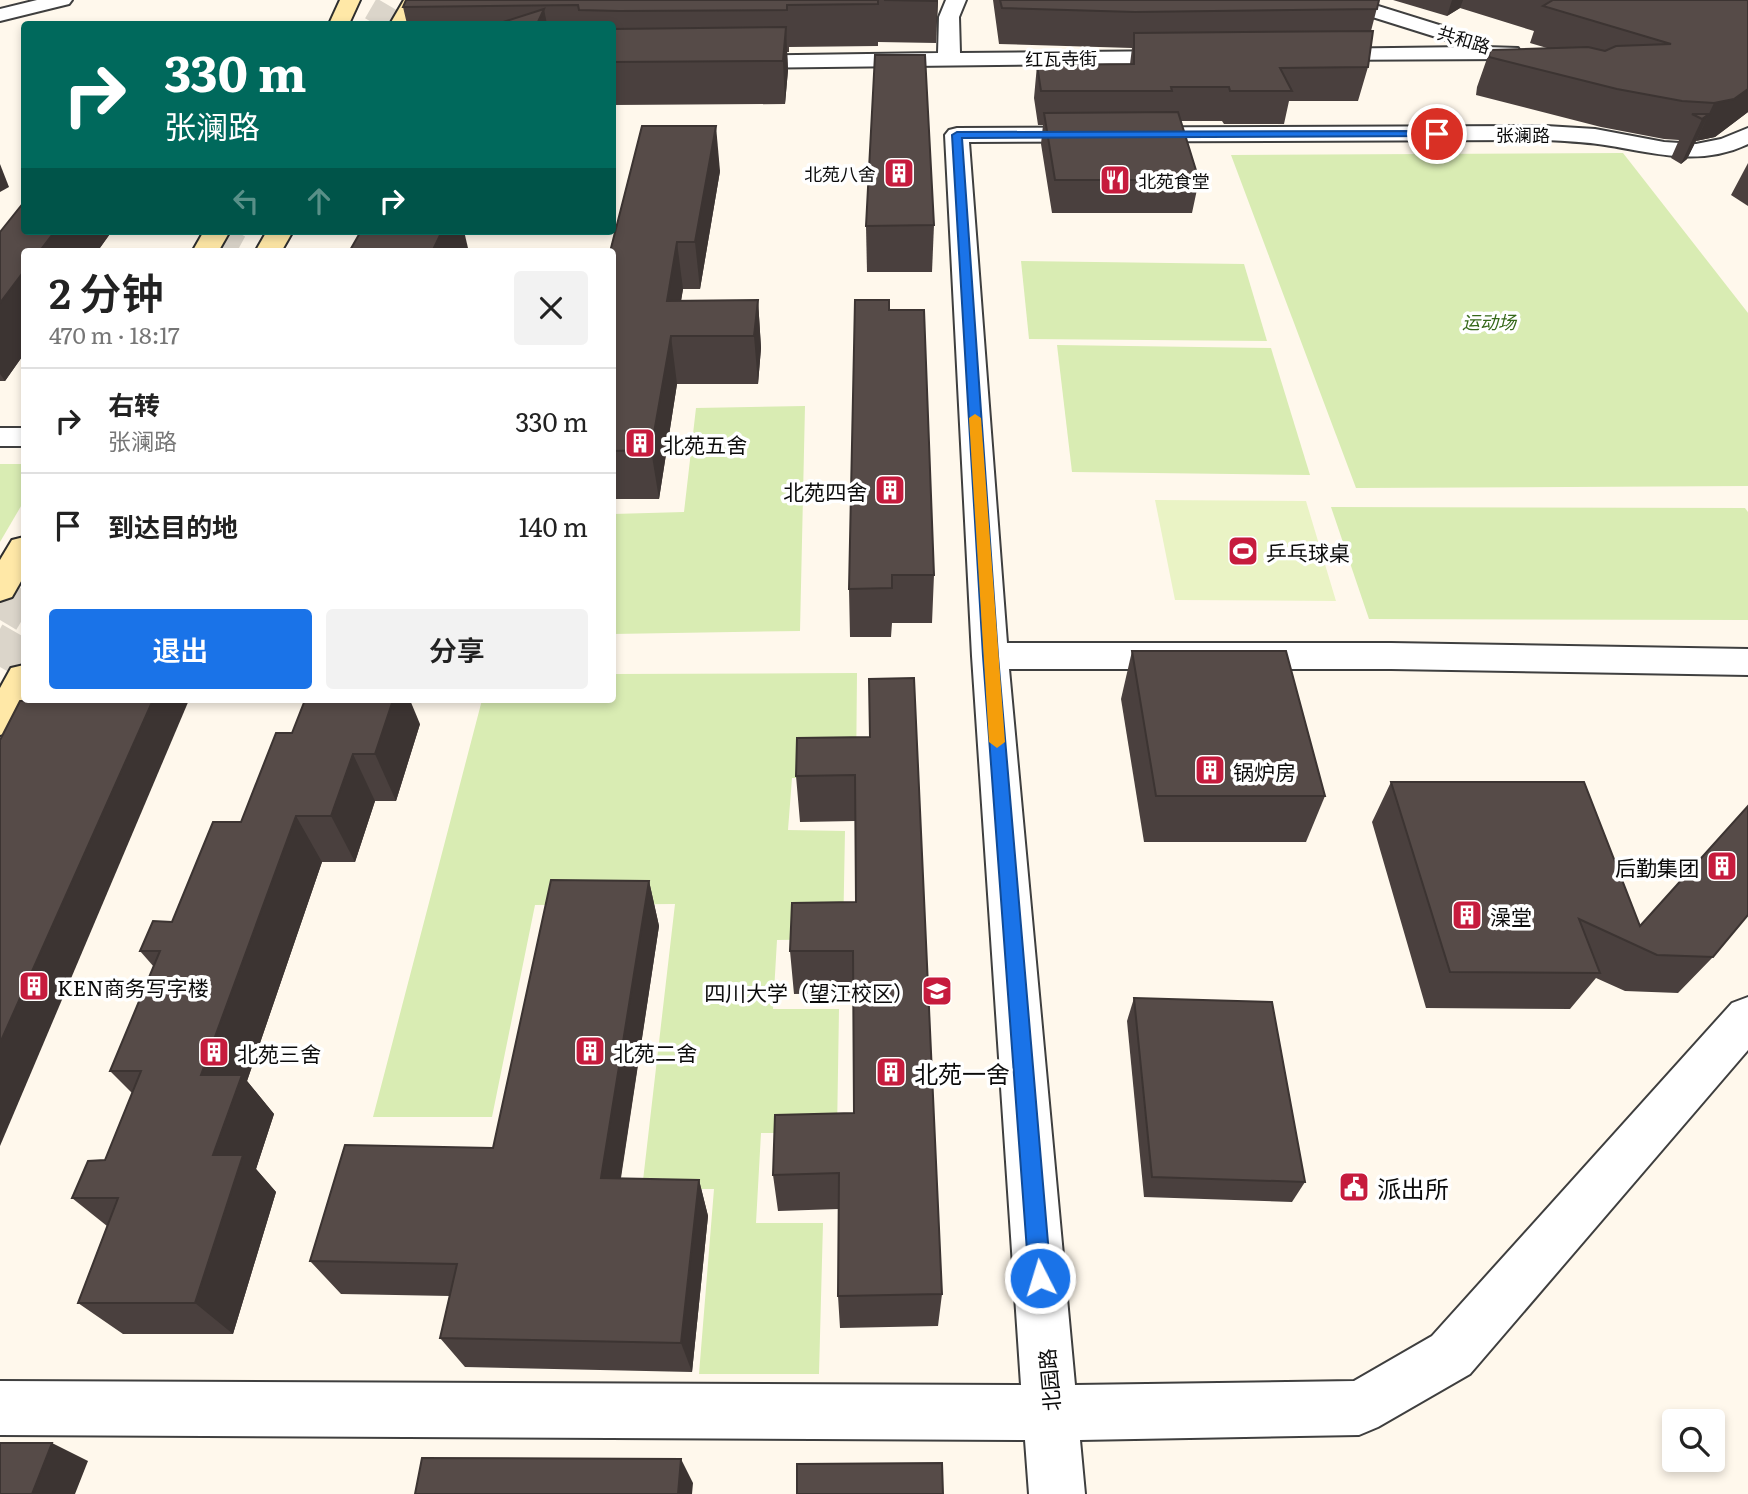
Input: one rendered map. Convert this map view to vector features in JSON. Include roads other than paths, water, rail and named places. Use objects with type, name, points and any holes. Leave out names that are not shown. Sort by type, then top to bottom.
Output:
[{"type":"main road","points":[[340,21],[351,0]]},
{"type":"main road","points":[[402,21],[414,0]]},
{"type":"main road","points":[[0,589],[21,553]]},
{"type":"main road","points":[[0,721],[21,683]]},
{"type":"street","points":[[0,15],[61,0],[76,16]]},
{"type":"street","points":[[950,59],[949,17],[956,0]]},
{"type":"street","name":"共和路","points":[[1302,55],[1517,55],[1338,0]]},
{"type":"street","name":"红瓦寺街","points":[[715,63],[1204,57]]},
{"type":"street","name":"张澜路","points":[[957,135],[1546,133],[1612,139],[1689,153],[1720,149],[1748,135]]},
{"type":"street","name":"北园路","points":[[957,135],[990,656],[1057,1494]]},
{"type":"street","points":[[0,437],[21,437]]},
{"type":"street","points":[[990,656],[1391,656],[1748,662]]},
{"type":"street","points":[[0,1408],[1051,1413],[1359,1408],[1451,1355],[1748,1017]]},
{"type":"tunnel","points":[[377,21],[389,0]]},
{"type":"tunnel","points":[[228,244],[233,235]]},
{"type":"tunnel","points":[[225,248],[229,242]]},
{"type":"tunnel","points":[[0,620],[21,585]]},
{"type":"tunnel","points":[[0,667],[21,630]]},
{"type":"place","name":"北苑八舍","points":[[899,173]]},
{"type":"place","name":"北苑食堂","points":[[1115,180]]},
{"type":"place","name":"北苑五舍","points":[[640,443]]},
{"type":"place","name":"北苑四舍","points":[[890,490]]},
{"type":"place","name":"乒乓球桌","points":[[1243,551]]},
{"type":"place","name":"锅炉房","points":[[1210,770]]},
{"type":"place","name":"后勤集团","points":[[1722,866]]},
{"type":"place","name":"澡堂","points":[[1467,915]]},
{"type":"place","name":"KEN商务写字楼","points":[[34,986]]},
{"type":"place","name":"四川大学（望江校区）","points":[[937,991]]},
{"type":"place","name":"北苑二舍","points":[[590,1051]]},
{"type":"place","name":"北苑三舍","points":[[214,1052]]},
{"type":"place","name":"北苑一舍","points":[[891,1072]]},
{"type":"place","name":"派出所","points":[[1354,1187]]},
{"type":"park label","name":"运动场","points":[[1489,321]]}]
